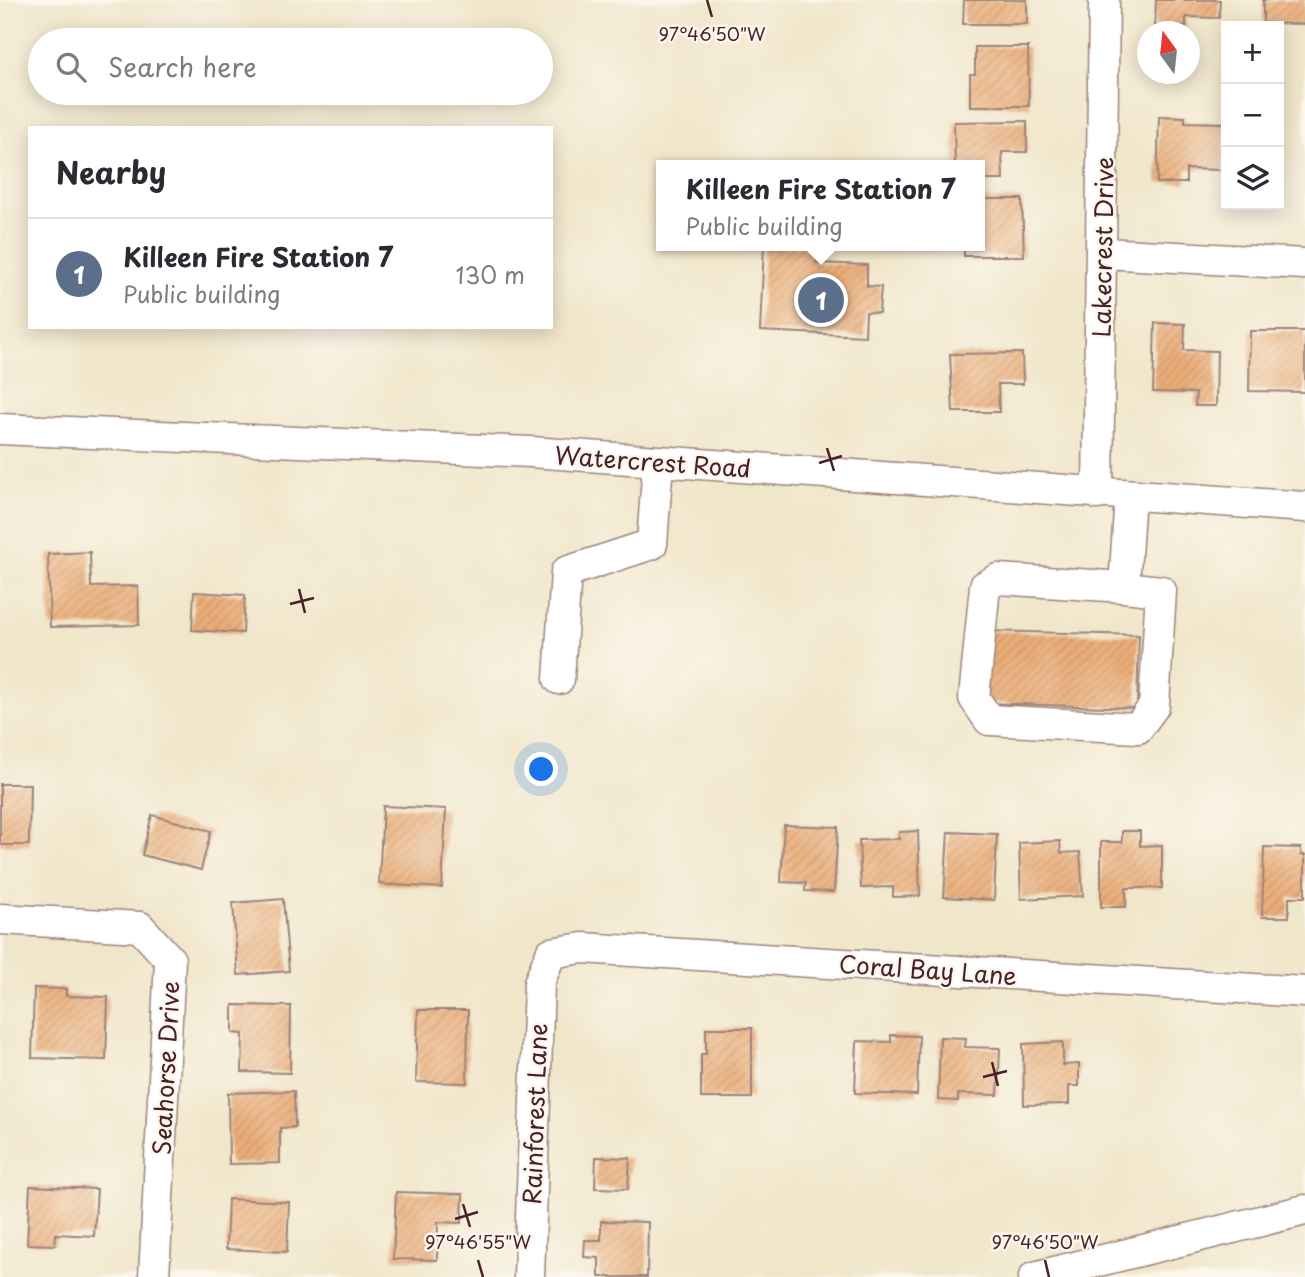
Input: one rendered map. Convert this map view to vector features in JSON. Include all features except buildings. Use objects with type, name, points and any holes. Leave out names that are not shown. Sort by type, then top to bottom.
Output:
[{"type":"street","name":"Lakecrest Drive","points":[[1098,494],[1104,0]]},
{"type":"street","points":[[1103,253],[1305,264]]},
{"type":"street","name":"Watercrest Road","points":[[0,429],[531,452],[1305,507]]},
{"type":"street","points":[[559,679],[566,572],[652,544],[658,462]]},
{"type":"street","points":[[1124,587],[1130,495]]},
{"type":"street","points":[[998,579],[1124,587],[1161,591],[1154,706],[1138,729],[989,719],[975,698],[985,586],[998,579]]},
{"type":"street","name":"Seahorse Drive","points":[[0,919],[140,927],[170,960],[154,1277]]},
{"type":"street","name":"Coral Bay Lane","points":[[551,953],[582,948],[1305,992]]},
{"type":"street","name":"Rainforest Lane","points":[[529,1277],[539,983],[551,953]]},
{"type":"street","points":[[1034,1277],[1305,1210]]},
{"type":"place","name":"Killeen Fire Station 7","points":[[821,300]]}]
